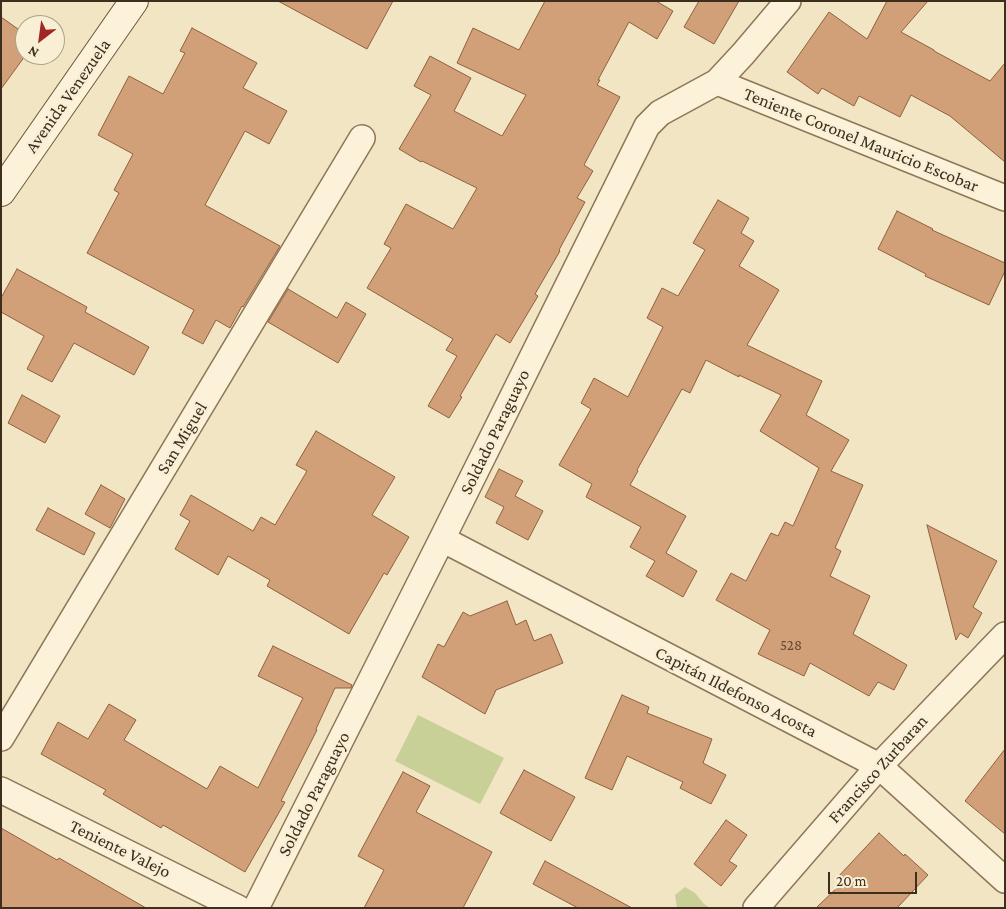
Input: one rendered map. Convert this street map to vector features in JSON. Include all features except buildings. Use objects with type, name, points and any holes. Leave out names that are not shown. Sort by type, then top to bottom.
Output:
[{"type":"main road","name":"Avenida Venezuela","points":[[1,192],[134,1]]},
{"type":"street","name":"Soldado Paraguayo","points":[[256,908],[647,126],[660,113],[716,82],[743,54],[788,1]]},
{"type":"street","name":"Teniente Coronel Mauricio Escobar","points":[[716,82],[1005,198]]},
{"type":"street","name":"San Miguel","points":[[1,738],[362,138]]},
{"type":"street","name":"Capitán Ildefonso Acosta","points":[[442,539],[879,766],[1005,880]]},
{"type":"street","name":"Francisco Zurbaran","points":[[756,908],[879,766],[1005,635]]},
{"type":"street","name":"Teniente Valejo","points":[[1,790],[238,908]]},
{"type":"green space","points":[[418,715],[504,758],[480,804],[395,761]]},
{"type":"green space","points":[[685,887],[695,893],[710,908],[677,908],[675,895]]}]
